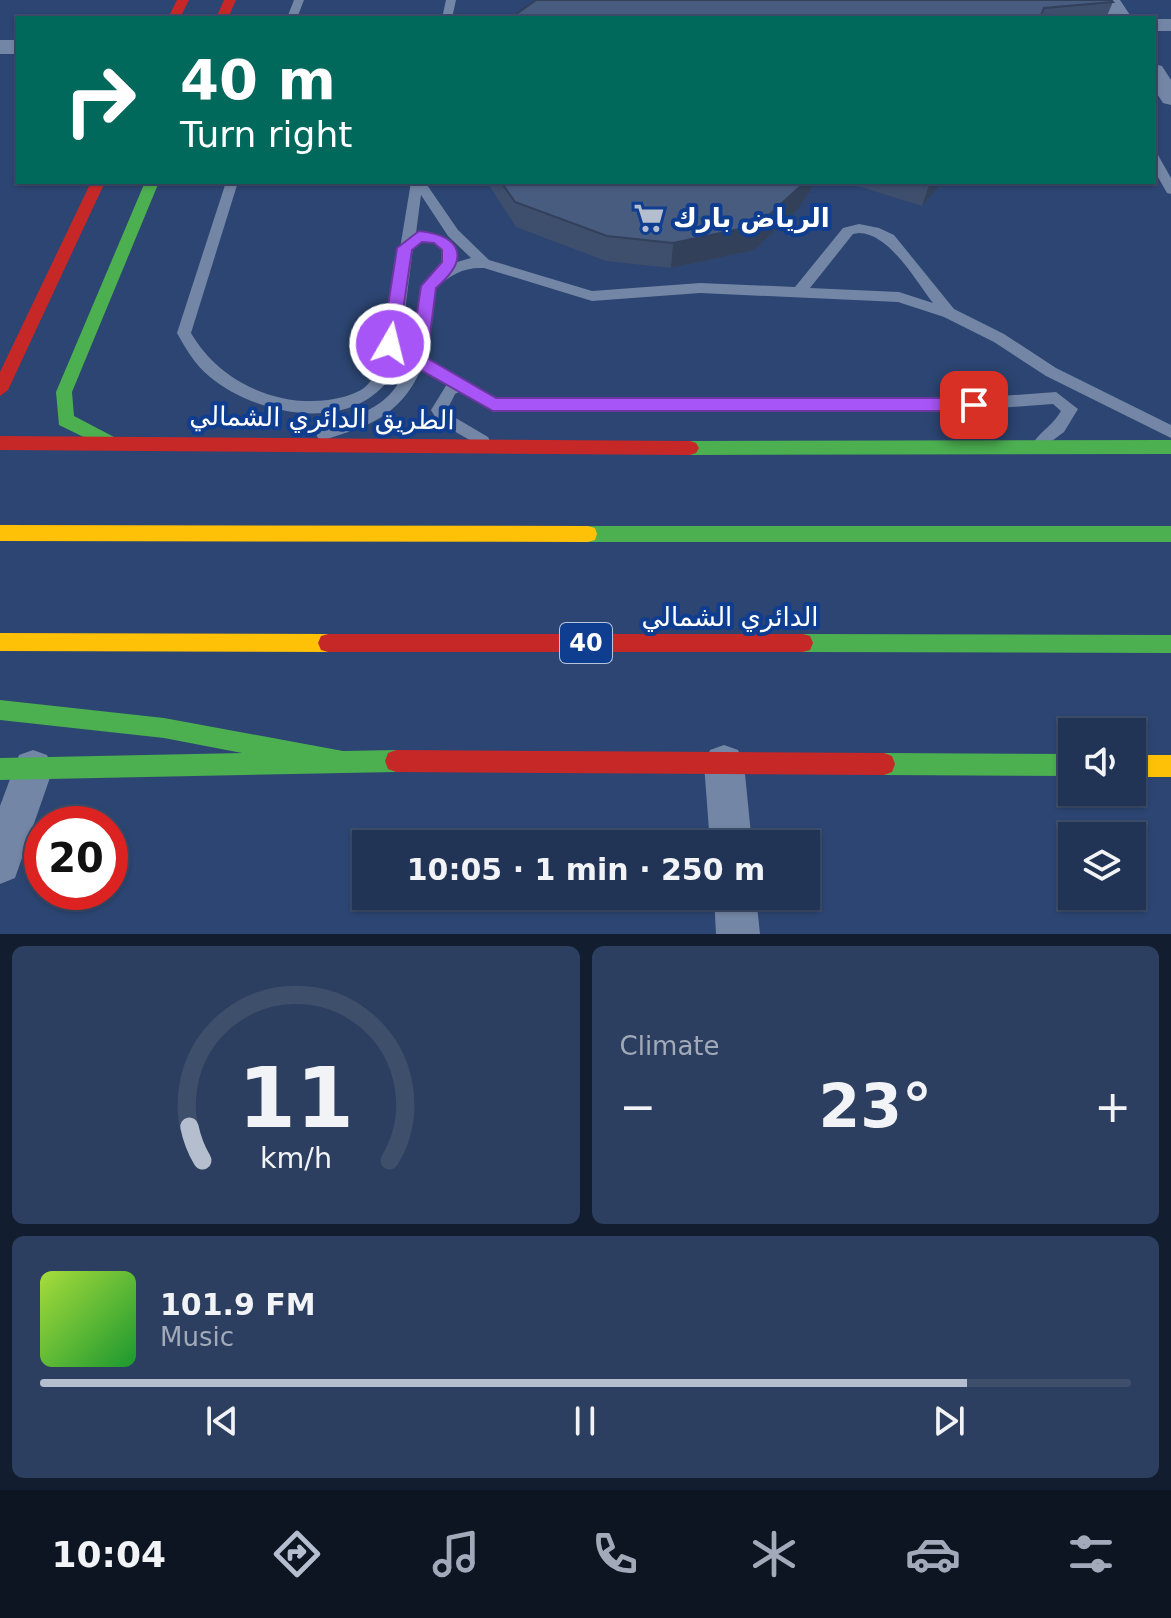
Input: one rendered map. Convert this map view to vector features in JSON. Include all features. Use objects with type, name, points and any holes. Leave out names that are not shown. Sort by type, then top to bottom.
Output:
[{"type":"main road","points":[[0,390],[39,326],[97,184]]},
{"type":"main road","points":[[108,442],[65,420],[64,392],[83,327],[151,184]]},
{"type":"main road","name":"الطريق الدائري الشمالي","points":[[0,443],[258,442],[494,448],[1171,447]]},
{"type":"main road","points":[[0,533],[1171,534]]},
{"type":"main road","name":"الدائري الشمالي","points":[[0,642],[1171,644]]},
{"type":"main road","points":[[0,710],[164,728],[340,761]]},
{"type":"main road","points":[[17,769],[340,761],[1058,765]]},
{"type":"main road","points":[[1146,766],[1171,766]]},
{"type":"street","points":[[1156,74],[1171,98]]},
{"type":"street","points":[[724,764],[730,830]]},
{"type":"street","points":[[0,863],[17,769]]},
{"type":"street","points":[[736,910],[738,934]]},
{"type":"lane","points":[[1156,162],[1171,190]]},
{"type":"lane","points":[[231,184],[184,333],[190,348],[211,372],[258,398],[291,407],[330,406],[366,394],[387,371],[418,184]]},
{"type":"lane","points":[[419,184],[453,233],[484,263]]},
{"type":"lane","points":[[800,291],[848,231],[856,227],[877,230],[889,238],[949,313]]},
{"type":"lane","points":[[405,248],[419,236],[438,239],[449,249],[447,270]]},
{"type":"lane","points":[[258,442],[323,435],[380,415],[404,392],[418,361],[429,286],[447,270],[466,262],[484,263],[592,296],[700,288],[899,297],[949,313],[999,338],[1051,372],[1171,432]]},
{"type":"lane","points":[[418,361],[493,404],[946,406],[1056,398],[1070,409],[1059,428],[1037,447]]},
{"type":"lane","points":[[459,385],[449,390],[439,410],[443,418],[494,448]]},
{"type":"building","points":[[536,0],[1113,2],[1044,8],[1041,16],[514,16]]},
{"type":"building","points":[[502,184],[803,184],[758,225],[673,243],[607,236],[515,202]]},
{"type":"traffic: fast","points":[[108,442],[65,420],[64,392],[151,184]]},
{"type":"traffic: fast","points":[[690,448],[1171,447]]},
{"type":"traffic: fast","points":[[588,534],[1171,534]]},
{"type":"traffic: fast","points":[[803,643],[1171,644]]},
{"type":"traffic: fast","points":[[0,710],[164,728],[340,761]]},
{"type":"traffic: fast","points":[[0,769],[396,761]]},
{"type":"traffic: fast","points":[[884,764],[1058,765]]},
{"type":"traffic: slow","points":[[0,533],[588,534]]},
{"type":"traffic: slow","points":[[0,642],[328,643]]},
{"type":"traffic: slow","points":[[1146,766],[1171,766]]},
{"type":"traffic: jam","points":[[175,16],[183,0]]},
{"type":"traffic: jam","points":[[223,16],[230,0]]},
{"type":"traffic: jam","points":[[0,390],[97,184]]},
{"type":"traffic: jam","points":[[0,443],[690,448]]},
{"type":"traffic: jam","points":[[328,643],[803,643]]},
{"type":"traffic: jam","points":[[396,761],[884,764]]},
{"type":"place","name":"الرياض بارك","points":[[649,218]]},
{"type":"route","points":[[390,344],[405,248],[419,236],[438,239],[449,249],[450,262],[447,270],[429,286],[418,361],[493,404],[974,405]]}]
